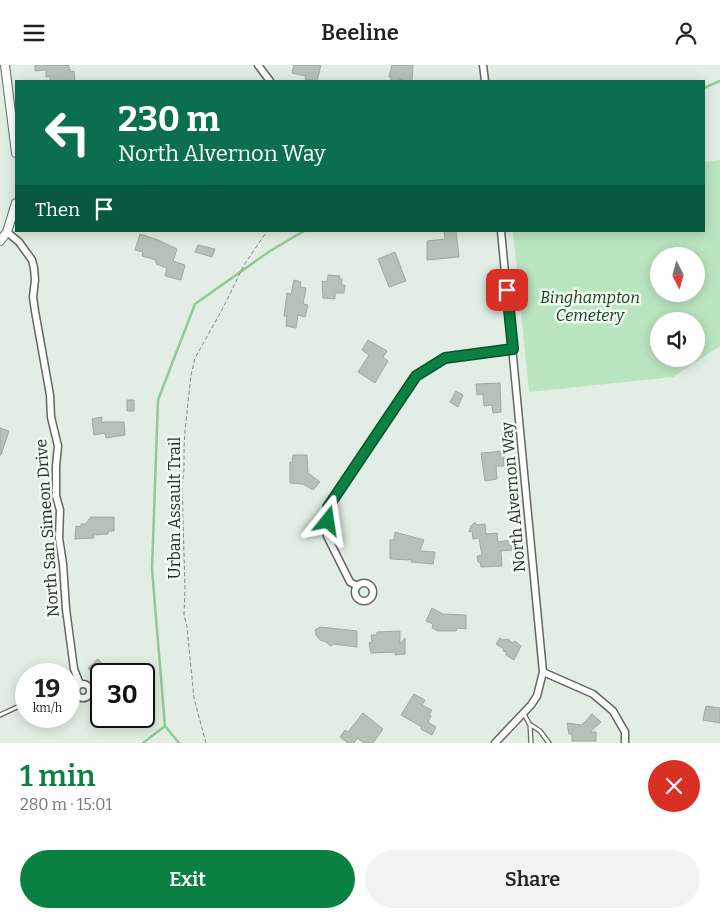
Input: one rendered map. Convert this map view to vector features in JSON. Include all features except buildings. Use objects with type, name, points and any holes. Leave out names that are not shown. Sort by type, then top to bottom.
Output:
[{"type":"street","points":[[5,65],[15,145]]},
{"type":"street","points":[[258,65],[269,80]]},
{"type":"street","points":[[483,65],[485,80]]},
{"type":"street","points":[[0,241],[7,232],[15,206]]},
{"type":"street","name":"North San Simeon Drive","points":[[7,232],[19,243],[32,260],[34,268],[34,311],[58,446],[56,496],[60,510],[59,538],[73,663]]},
{"type":"street","name":"North Alvernon Way","points":[[495,743],[531,705],[537,696],[543,672],[501,232]]},
{"type":"street","points":[[357,586],[350,582],[327,536],[328,507],[333,499],[416,376],[445,358],[513,349]]},
{"type":"street","points":[[543,672],[593,693],[613,711],[625,732],[625,743]]},
{"type":"lane","points":[[0,715],[15,708]]},
{"type":"lane","points":[[523,714],[530,725],[532,743]]},
{"type":"lane","points":[[530,725],[540,731],[549,743]]},
{"type":"path","name":"Urban Assault Trail","points":[[206,743],[194,698],[187,627],[184,615],[182,485],[191,375],[195,358],[244,265],[265,232]]},
{"type":"green space","name":"Binghampton Cemetery","points":[[720,160],[720,346],[705,356],[705,312],[650,312],[650,367],[688,367],[673,377],[529,392],[513,232],[705,232],[705,162]]},
{"type":"waterway","points":[[705,88],[720,81]]},
{"type":"waterway","points":[[179,743],[165,726],[152,569],[158,400],[195,304],[270,251],[302,232]]},
{"type":"waterway","points":[[143,743],[165,726]]},
{"type":"route","points":[[328,521],[328,507],[420,372],[445,358],[513,349],[507,290]]}]
